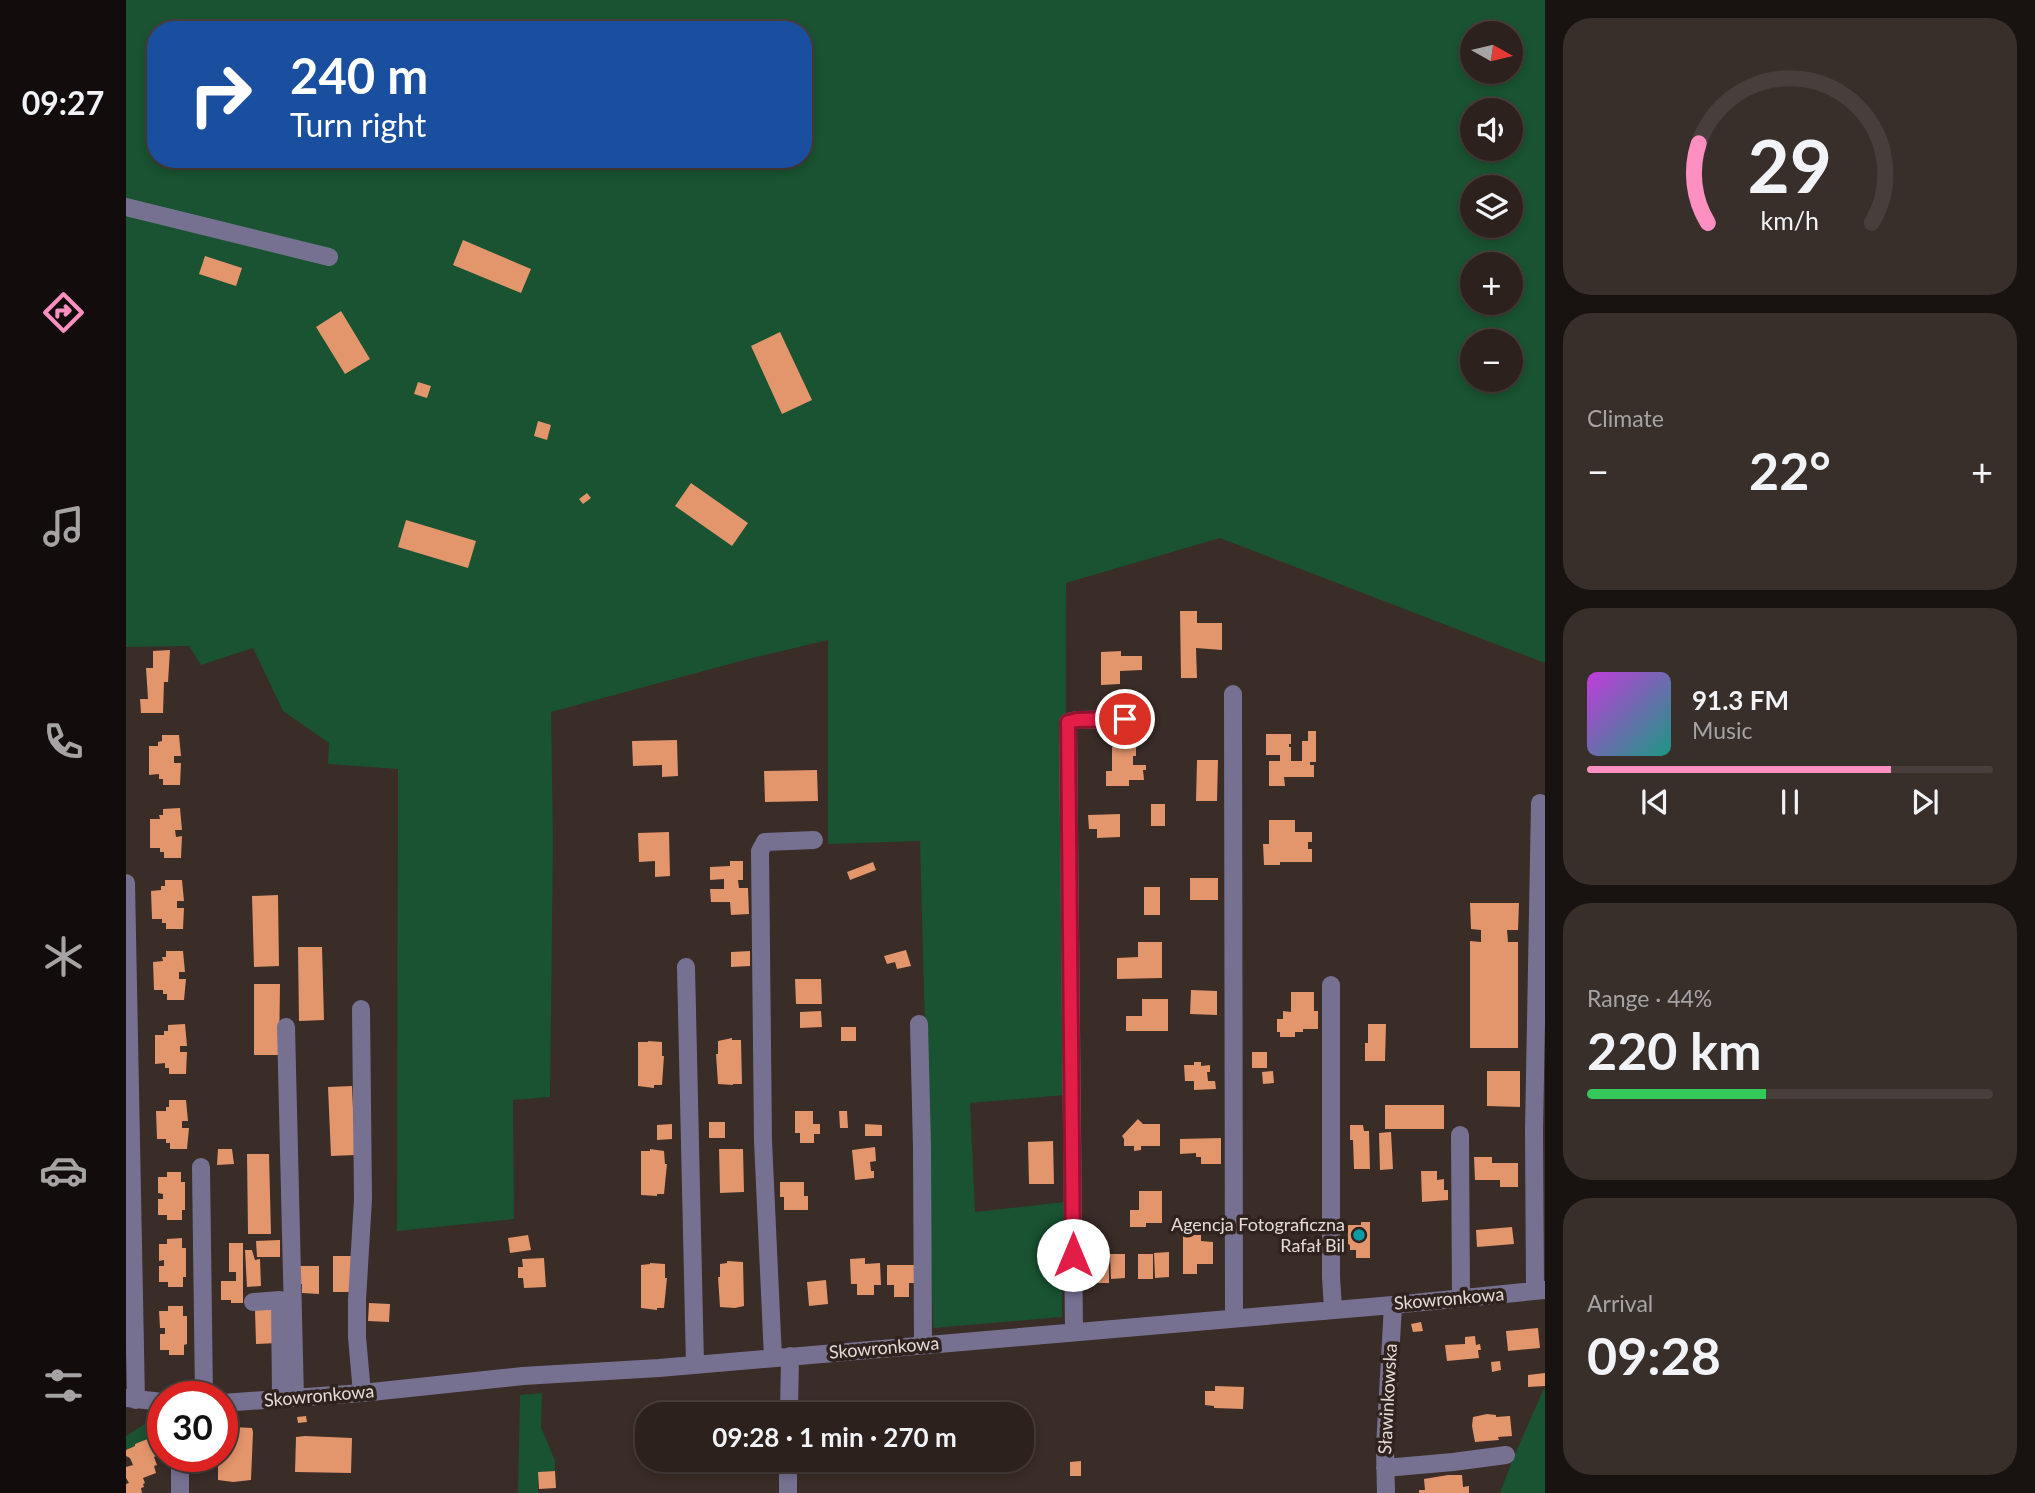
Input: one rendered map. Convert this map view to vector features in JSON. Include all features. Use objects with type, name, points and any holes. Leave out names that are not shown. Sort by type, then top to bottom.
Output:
[{"type":"street","points":[[126,207],[329,257]]},
{"type":"street","points":[[1233,694],[1234,1318]]},
{"type":"street","points":[[1074,1332],[1068,722],[1125,719]]},
{"type":"street","points":[[1540,803],[1534,1131],[1540,1290]]},
{"type":"street","points":[[787,1402],[781,1357],[763,1141],[760,850],[765,842],[814,840]]},
{"type":"street","points":[[126,883],[131,1399]]},
{"type":"street","points":[[686,967],[695,1365]]},
{"type":"street","points":[[1331,985],[1331,1277],[1334,1310]]},
{"type":"street","points":[[361,1009],[363,1199],[357,1312],[362,1393]]},
{"type":"street","points":[[919,1024],[923,1345]]},
{"type":"street","points":[[286,1027],[288,1399]]},
{"type":"street","points":[[1460,1135],[1461,1298]]},
{"type":"street","points":[[201,1167],[204,1381]]},
{"type":"street","points":[[209,1233],[214,1381]]},
{"type":"street","name":"Skowronkowa","points":[[238,1402],[1393,1305],[1540,1290]]},
{"type":"street","points":[[253,1302],[280,1300],[288,1399]]},
{"type":"street","name":"Sławinkowska","points":[[1386,1493],[1393,1305]]},
{"type":"street","points":[[1385,1468],[1506,1455]]},
{"type":"street","points":[[180,1472],[180,1493]]},
{"type":"street","points":[[788,1472],[788,1493]]},
{"type":"green space","points":[[126,0],[1545,0],[1545,663],[1220,538],[1066,583],[1065,1095],[970,1103],[975,1212],[1064,1202],[1062,1317],[933,1328],[920,841],[828,844],[828,640],[551,712],[553,840],[550,1097],[513,1100],[514,1219],[397,1231],[398,769],[328,764],[329,743],[283,711],[253,648],[201,665],[189,646],[126,647]]},
{"type":"green space","points":[[1545,1386],[1545,1493],[1500,1493],[1512,1461]]},
{"type":"green space","points":[[542,1393],[541,1427],[555,1461],[555,1471],[538,1472],[538,1493],[518,1493],[520,1395]]},
{"type":"green space","points":[[147,1422],[147,1440],[126,1450],[126,1436]]},
{"type":"building","points":[[463,240],[531,269],[521,293],[453,265]]},
{"type":"building","points":[[205,256],[242,268],[236,286],[199,274]]},
{"type":"building","points":[[341,311],[370,359],[345,374],[316,327]]},
{"type":"building","points":[[780,332],[812,400],[782,414],[751,346]]},
{"type":"building","points":[[418,382],[431,386],[427,398],[414,394]]},
{"type":"building","points":[[538,421],[551,425],[547,440],[534,436]]},
{"type":"building","points":[[691,483],[748,523],[732,546],[675,506]]},
{"type":"building","points":[[587,493],[591,498],[583,504],[579,499]]},
{"type":"building","points":[[406,520],[476,541],[468,568],[398,547]]},
{"type":"building","points":[[1180,611],[1197,611],[1197,623],[1222,623],[1222,650],[1196,648],[1197,678],[1181,678]]},
{"type":"building","points":[[170,650],[168,682],[164,682],[163,713],[141,713],[140,699],[148,699],[146,668],[153,668],[153,651]]},
{"type":"building","points":[[1121,651],[1121,656],[1142,656],[1142,670],[1120,671],[1120,684],[1101,685],[1101,652]]},
{"type":"building","points":[[1308,731],[1316,731],[1316,762],[1310,762],[1310,765],[1314,765],[1314,777],[1284,777],[1285,786],[1269,786],[1269,761],[1280,761],[1280,755],[1266,755],[1266,734],[1291,734],[1291,761],[1302,761],[1302,741],[1308,741]]},
{"type":"building","points":[[162,735],[179,735],[181,756],[174,756],[174,763],[181,763],[180,785],[163,785],[159,774],[149,775],[149,746],[158,746]]},
{"type":"building","points":[[677,740],[678,776],[662,777],[662,765],[633,766],[632,741]]},
{"type":"building","points":[[1112,747],[1136,747],[1133,765],[1146,765],[1146,770],[1143,770],[1144,780],[1129,780],[1129,786],[1106,786],[1106,771],[1112,771]]},
{"type":"building","points":[[1197,760],[1218,760],[1217,801],[1196,801]]},
{"type":"building","points":[[817,770],[818,801],[765,802],[764,771]]},
{"type":"building","points":[[1151,804],[1165,804],[1165,826],[1151,826]]},
{"type":"building","points":[[180,808],[182,830],[175,830],[176,837],[182,836],[181,858],[164,858],[164,852],[160,852],[160,848],[150,848],[150,819],[160,819],[159,815],[163,815],[163,809]]},
{"type":"building","points":[[1120,814],[1120,837],[1097,838],[1097,829],[1089,829],[1088,815]]},
{"type":"building","points":[[1269,820],[1295,820],[1295,832],[1312,832],[1312,842],[1308,842],[1308,849],[1312,849],[1312,862],[1264,865],[1263,844],[1269,844]]},
{"type":"building","points":[[669,832],[670,876],[655,877],[655,861],[639,862],[638,833]]},
{"type":"building","points":[[730,861],[743,861],[743,880],[738,880],[739,888],[748,888],[749,914],[731,915],[730,902],[711,902],[710,889],[724,889],[724,879],[710,880],[710,867],[730,866]]},
{"type":"building","points":[[873,862],[876,870],[850,880],[847,872]]},
{"type":"building","points":[[1190,878],[1218,878],[1218,900],[1190,900]]},
{"type":"building","points":[[165,880],[182,880],[184,901],[177,901],[177,908],[184,908],[183,929],[166,929],[166,923],[162,923],[162,919],[152,919],[151,891],[161,890],[161,886],[165,886]]},
{"type":"building","points":[[1144,887],[1160,887],[1160,915],[1144,915]]},
{"type":"building","points":[[278,895],[279,966],[254,967],[252,896]]},
{"type":"building","points":[[1470,903],[1519,903],[1518,930],[1507,930],[1508,942],[1518,942],[1518,1048],[1470,1048],[1470,941],[1481,942],[1481,930],[1471,929]]},
{"type":"building","points":[[1138,942],[1162,942],[1162,978],[1117,979],[1117,958],[1138,957]]},
{"type":"building","points":[[298,947],[322,947],[324,1020],[299,1021]]},
{"type":"building","points":[[906,950],[911,966],[897,969],[895,962],[887,964],[884,956]]},
{"type":"building","points":[[166,951],[183,951],[185,972],[179,972],[179,979],[186,979],[184,1000],[167,1000],[167,994],[163,994],[163,990],[154,990],[153,962],[163,961],[162,957],[166,957]]},
{"type":"building","points":[[750,951],[750,966],[731,967],[731,952]]},
{"type":"building","points":[[795,979],[821,979],[822,1004],[796,1004]]},
{"type":"building","points":[[254,984],[280,984],[279,1055],[254,1055]]},
{"type":"building","points":[[1191,990],[1217,991],[1217,1015],[1190,1014]]},
{"type":"building","points":[[1291,992],[1314,992],[1318,1029],[1303,1029],[1303,1032],[1295,1032],[1295,1037],[1280,1037],[1280,1032],[1277,1032],[1277,1019],[1283,1019],[1283,1011],[1291,1012]]},
{"type":"building","points":[[1142,999],[1168,999],[1168,1031],[1126,1031],[1126,1016],[1142,1016]]},
{"type":"building","points":[[821,1011],[822,1027],[800,1028],[800,1012]]},
{"type":"building","points":[[185,1024],[187,1046],[180,1046],[180,1052],[187,1052],[186,1074],[169,1074],[165,1063],[155,1064],[155,1035],[164,1035],[164,1031],[168,1031],[168,1025]]},
{"type":"building","points":[[1368,1024],[1386,1024],[1385,1061],[1365,1061]]},
{"type":"building","points":[[841,1027],[856,1027],[856,1041],[841,1041]]},
{"type":"building","points":[[732,1038],[741,1040],[742,1084],[718,1084],[718,1041]]},
{"type":"building","points":[[638,1042],[662,1042],[664,1056],[662,1085],[654,1085],[654,1088],[638,1086]]},
{"type":"building","points":[[1252,1052],[1267,1052],[1267,1068],[1252,1068]]},
{"type":"building","points":[[1194,1062],[1201,1062],[1201,1066],[1210,1065],[1210,1072],[1207,1072],[1208,1081],[1215,1081],[1216,1089],[1194,1090],[1194,1081],[1185,1081],[1184,1065],[1194,1065]]},
{"type":"building","points":[[1273,1071],[1274,1083],[1263,1084],[1262,1072]]},
{"type":"building","points":[[1487,1071],[1520,1071],[1520,1107],[1487,1106]]},
{"type":"building","points":[[352,1086],[355,1155],[331,1156],[328,1087]]},
{"type":"building","points":[[169,1100],[186,1100],[188,1121],[182,1121],[182,1128],[189,1128],[187,1149],[170,1149],[170,1143],[166,1143],[166,1139],[157,1139],[156,1111],[166,1111]]},
{"type":"building","points":[[1385,1105],[1444,1105],[1444,1129],[1385,1129]]},
{"type":"building","points":[[795,1111],[813,1111],[813,1124],[820,1124],[820,1134],[814,1134],[814,1143],[800,1143],[800,1133],[795,1133]]},
{"type":"building","points":[[839,1111],[847,1111],[848,1128],[840,1128]]},
{"type":"building","points":[[1138,1119],[1143,1124],[1160,1124],[1160,1146],[1141,1146],[1141,1150],[1134,1151],[1134,1146],[1124,1146],[1122,1136]]},
{"type":"building","points":[[709,1122],[725,1122],[725,1138],[709,1138]]},
{"type":"building","points":[[672,1124],[672,1139],[657,1140],[657,1125]]},
{"type":"building","points":[[865,1124],[882,1125],[882,1136],[865,1136]]},
{"type":"building","points":[[1350,1125],[1363,1125],[1364,1131],[1369,1131],[1370,1169],[1354,1169]]},
{"type":"building","points":[[1391,1132],[1393,1169],[1380,1170],[1379,1133]]},
{"type":"building","points":[[1221,1138],[1221,1164],[1201,1164],[1201,1157],[1196,1157],[1196,1153],[1180,1154],[1180,1139]]},
{"type":"building","points":[[1053,1141],[1054,1184],[1029,1184],[1028,1142]]},
{"type":"building","points":[[875,1147],[876,1161],[870,1162],[874,1178],[855,1180],[852,1150]]},
{"type":"building","points":[[218,1149],[232,1149],[234,1164],[217,1165]]},
{"type":"building","points":[[719,1149],[743,1149],[744,1192],[720,1193]]},
{"type":"building","points":[[641,1151],[664,1151],[667,1164],[664,1194],[657,1196],[641,1195]]},
{"type":"building","points":[[247,1154],[269,1154],[271,1234],[248,1234]]},
{"type":"building","points":[[1474,1157],[1492,1157],[1492,1163],[1518,1163],[1518,1187],[1500,1187],[1500,1180],[1475,1180]]},
{"type":"building","points":[[1421,1171],[1437,1171],[1437,1180],[1444,1179],[1448,1200],[1422,1202]]},
{"type":"building","points":[[167,1172],[181,1172],[181,1182],[185,1182],[185,1210],[182,1210],[182,1220],[167,1220],[167,1215],[158,1215],[158,1199],[163,1199],[163,1194],[158,1193],[158,1177],[167,1177]]},
{"type":"building","points":[[780,1182],[804,1182],[808,1210],[784,1210],[784,1197],[780,1197]]},
{"type":"building","points":[[1139,1191],[1162,1191],[1162,1223],[1130,1227],[1130,1210],[1139,1210]]},
{"type":"building","name":"Agencja Fotograficzna Rafał Bil","points":[[1361,1222],[1370,1222],[1370,1258],[1356,1258],[1356,1250],[1350,1250],[1348,1244],[1348,1225],[1361,1225]]},
{"type":"building","points":[[1512,1227],[1514,1244],[1477,1247],[1476,1230]]},
{"type":"building","points":[[528,1235],[531,1250],[510,1253],[508,1238]]},
{"type":"building","points":[[1183,1235],[1201,1235],[1201,1241],[1213,1242],[1213,1264],[1197,1264],[1197,1274],[1183,1274]]},
{"type":"building","points":[[182,1238],[182,1248],[186,1248],[186,1277],[183,1277],[183,1287],[168,1287],[168,1282],[159,1282],[159,1266],[164,1266],[164,1260],[159,1261],[159,1244],[167,1244],[167,1239]]},
{"type":"building","points":[[280,1240],[280,1257],[257,1257],[256,1241]]},
{"type":"building","points":[[229,1243],[243,1243],[243,1303],[221,1300],[221,1281],[236,1281],[236,1272],[229,1272]]},
{"type":"building","points":[[245,1250],[252,1250],[255,1260],[260,1259],[261,1286],[247,1287]]},
{"type":"building","points":[[1169,1252],[1169,1277],[1155,1278],[1154,1253]]},
{"type":"building","points":[[1110,1254],[1125,1254],[1125,1278],[1111,1279]]},
{"type":"building","points":[[1138,1254],[1153,1254],[1153,1279],[1138,1279]]},
{"type":"building","points":[[333,1256],[351,1256],[354,1292],[333,1292]]},
{"type":"building","points":[[544,1258],[546,1287],[524,1288],[523,1278],[518,1278],[518,1267],[523,1267],[522,1259]]},
{"type":"building","points":[[865,1258],[865,1264],[880,1263],[881,1285],[874,1285],[874,1295],[857,1295],[857,1284],[851,1284],[850,1259]]},
{"type":"building","points":[[1094,1258],[1109,1258],[1109,1283],[1094,1283]]},
{"type":"building","points":[[727,1261],[743,1262],[744,1306],[720,1307],[718,1277],[720,1264]]},
{"type":"building","points":[[665,1264],[667,1278],[664,1308],[657,1310],[641,1308],[641,1265]]},
{"type":"building","points":[[887,1265],[916,1265],[917,1283],[909,1283],[909,1297],[894,1297],[894,1285],[887,1285]]},
{"type":"building","points":[[297,1266],[319,1266],[319,1294],[302,1293],[302,1284],[297,1284]]},
{"type":"building","points":[[826,1280],[828,1304],[809,1306],[807,1282]]},
{"type":"building","points":[[369,1303],[390,1304],[389,1322],[368,1321]]},
{"type":"building","points":[[168,1306],[183,1306],[183,1316],[187,1316],[187,1344],[184,1345],[184,1355],[169,1355],[169,1350],[160,1350],[160,1334],[165,1334],[165,1328],[160,1328],[159,1311],[168,1311]]},
{"type":"building","points":[[277,1309],[278,1343],[256,1344],[255,1310]]},
{"type":"building","points":[[1421,1322],[1423,1331],[1413,1332],[1411,1324]]},
{"type":"building","points":[[1538,1328],[1540,1348],[1508,1351],[1506,1331]]},
{"type":"building","points":[[1475,1336],[1476,1345],[1480,1344],[1479,1358],[1447,1361],[1445,1345],[1465,1344],[1465,1337]]},
{"type":"building","points":[[1500,1361],[1501,1370],[1492,1372],[1491,1362]]},
{"type":"building","points":[[1545,1373],[1545,1386],[1528,1387],[1528,1375]]},
{"type":"building","points":[[1215,1386],[1244,1387],[1243,1409],[1205,1405],[1205,1391],[1215,1391]]},
{"type":"building","points":[[973,1400],[991,1400],[991,1402]]},
{"type":"building","points":[[1487,1414],[1496,1417],[1510,1416],[1512,1436],[1475,1442],[1473,1417]]},
{"type":"building","points":[[306,1416],[307,1422],[298,1423],[297,1417]]},
{"type":"building","points":[[238,1427],[252,1428],[251,1480],[218,1480],[218,1472],[238,1472]]},
{"type":"building","points":[[296,1437],[352,1438],[351,1473],[295,1472]]},
{"type":"building","points":[[147,1439],[147,1472],[156,1473],[143,1478],[145,1483],[141,1488],[142,1493],[126,1493],[126,1484],[129,1483],[126,1467],[133,1465],[126,1456],[126,1450]]},
{"type":"building","points":[[1081,1461],[1081,1476],[1070,1476],[1070,1462]]},
{"type":"building","points":[[555,1471],[556,1488],[539,1489],[538,1472]]},
{"type":"building","points":[[1462,1475],[1463,1487],[1469,1486],[1469,1493],[1419,1493],[1419,1490],[1425,1490],[1424,1479]]},
{"type":"place","name":"Agencja Fotograficzna Rafał Bil","points":[[1359,1235]]},
{"type":"route","points":[[1073,1255],[1068,722],[1125,719]]}]
